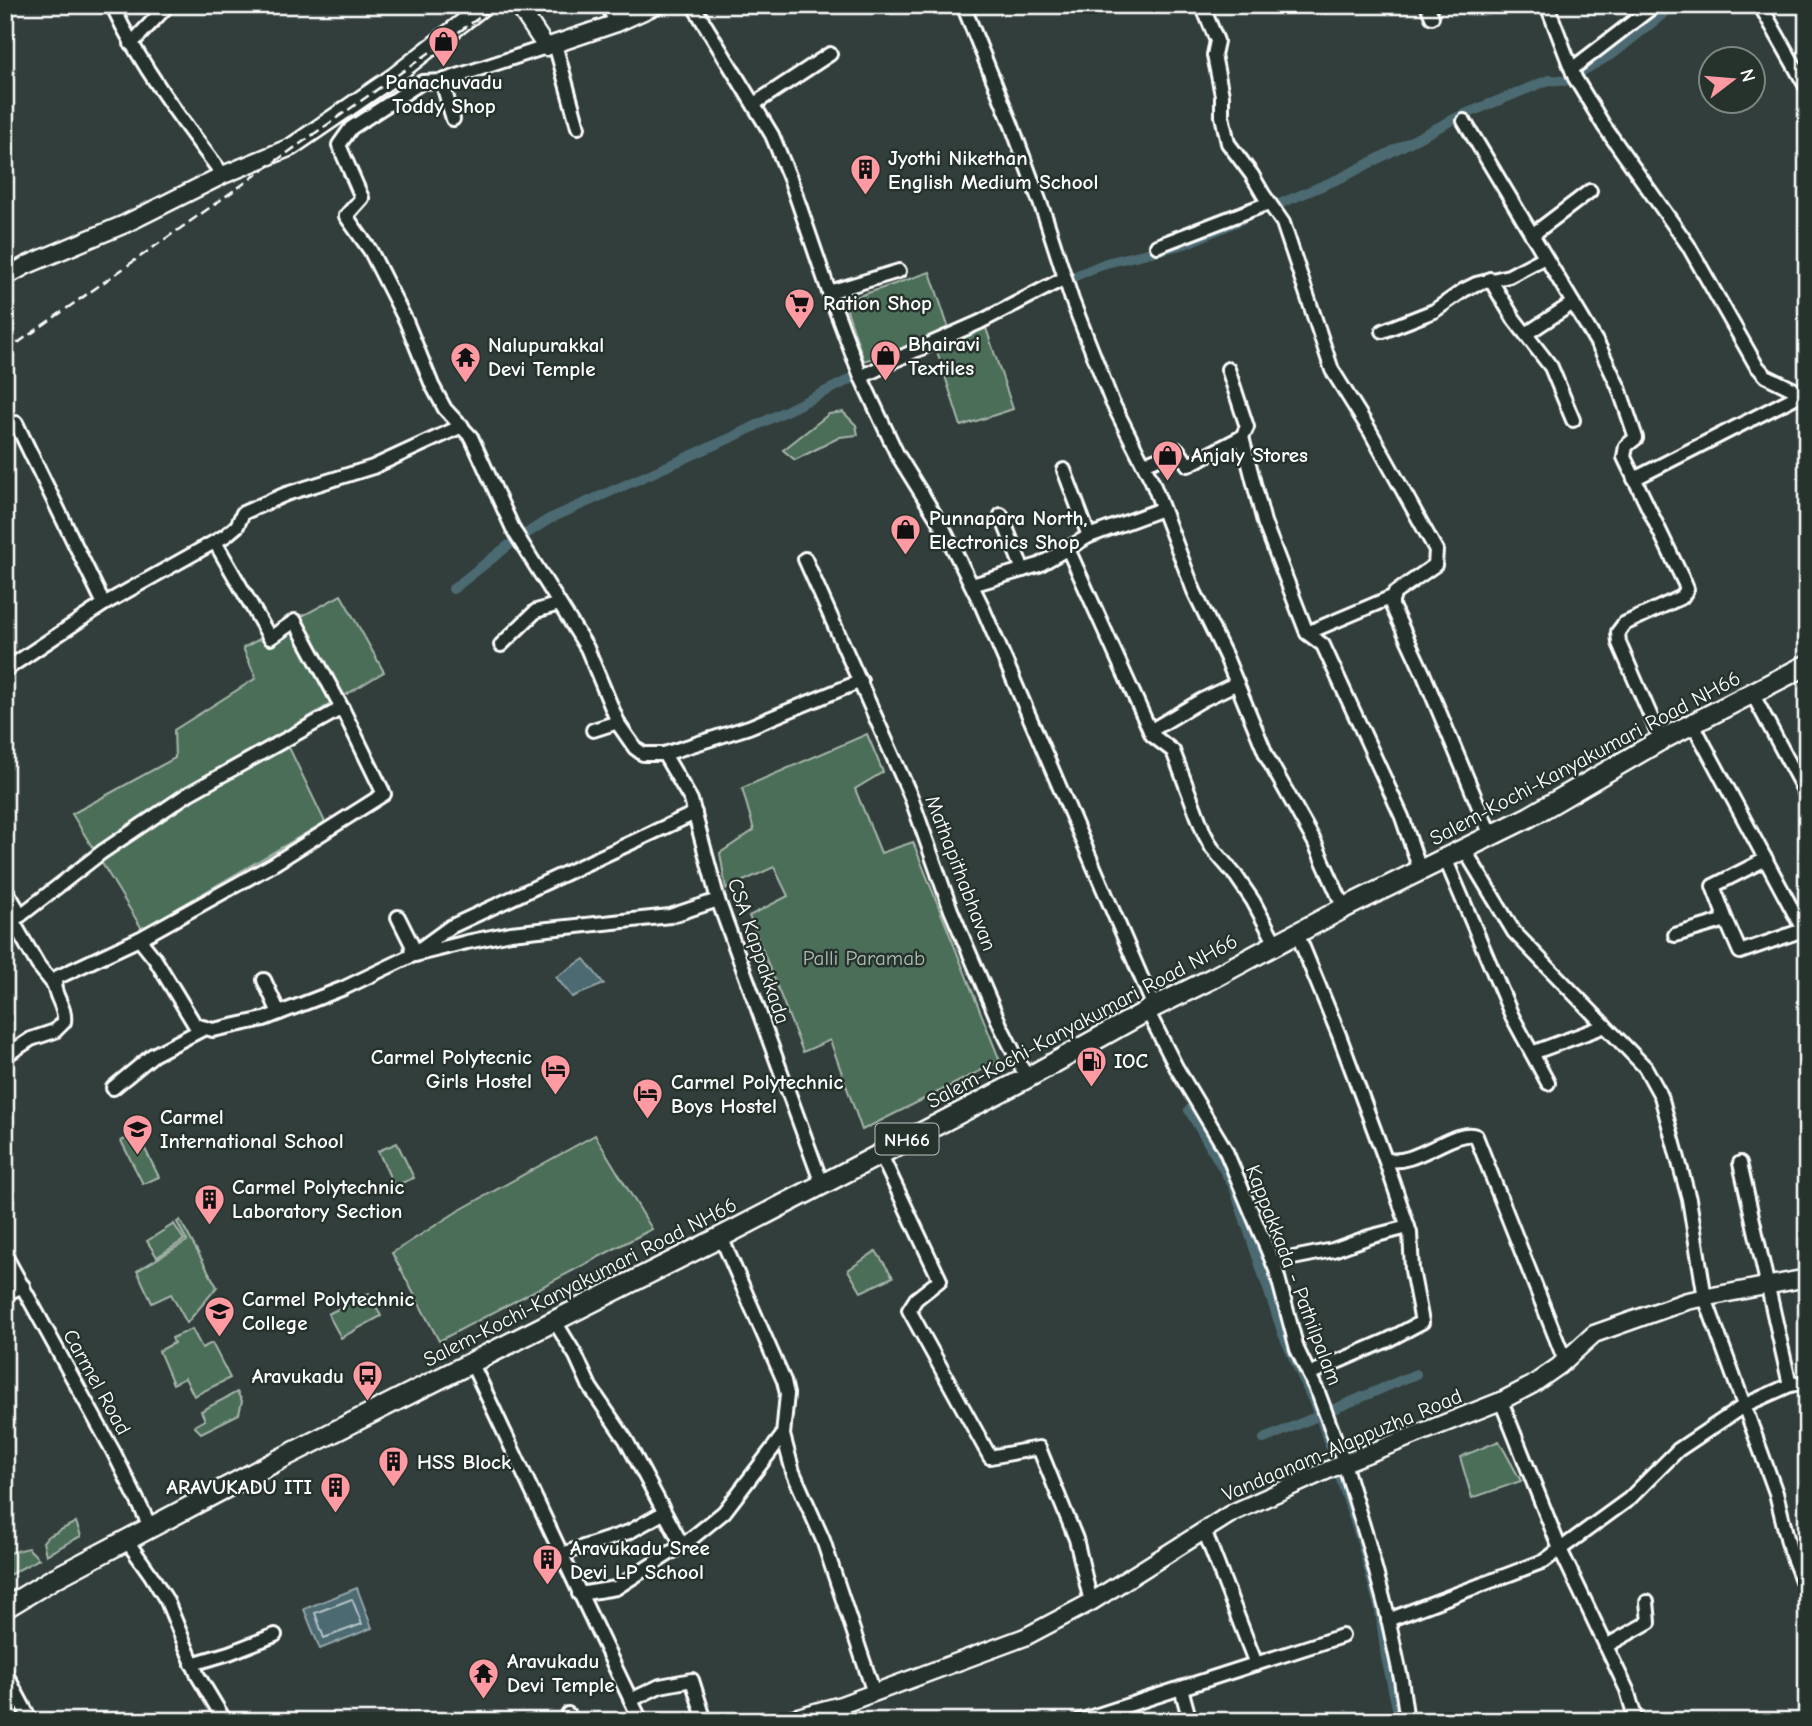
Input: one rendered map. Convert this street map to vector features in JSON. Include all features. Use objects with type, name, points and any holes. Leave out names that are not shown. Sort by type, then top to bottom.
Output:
[{"type":"highway","name":"Salem-Kochi-Kanyakumari Road NH66","points":[[5,1608],[52,1579],[286,1456],[721,1237],[1027,1078],[1150,1008],[1529,817],[1661,740],[1807,665]]},
{"type":"main road","points":[[5,277],[125,224],[223,175],[291,148],[393,77],[485,5]]},
{"type":"main road","points":[[518,5],[551,45],[617,23],[657,5]]},
{"type":"main road","name":"Vandaanam-Alappuzha Road","points":[[783,1721],[841,1705],[1025,1637],[1091,1602],[1232,1513],[1339,1465],[1501,1401],[1532,1385],[1594,1334],[1687,1301],[1807,1278]]},
{"type":"street","points":[[112,5],[131,44],[178,116],[223,175]]},
{"type":"street","points":[[131,44],[168,5]]},
{"type":"street","points":[[607,5],[617,23]]},
{"type":"street","name":"Kappakkada - Pathilpalam","points":[[693,5],[772,135],[792,181],[860,374],[897,454],[943,528],[972,585],[1062,790],[1176,1067],[1225,1149],[1273,1262],[1297,1349],[1325,1412],[1339,1465],[1387,1609],[1407,1721]]},
{"type":"street","points":[[964,5],[1012,126],[1065,281],[1112,402],[1144,464],[1194,591],[1237,683],[1267,757],[1314,841],[1344,908]]},
{"type":"street","points":[[1202,5],[1217,41],[1214,55],[1228,143],[1283,223],[1332,370],[1370,431],[1436,550],[1435,565],[1392,597],[1307,633]]},
{"type":"street","points":[[1547,5],[1574,64],[1576,78],[1604,126],[1688,245],[1756,365],[1766,376],[1805,395]]},
{"type":"street","points":[[1574,64],[1655,5]]},
{"type":"street","points":[[1760,5],[1807,88]]},
{"type":"street","points":[[578,127],[551,45],[442,81],[422,82],[351,128],[339,145],[362,198],[346,215],[370,250],[406,321],[432,385],[445,409],[471,437],[514,531],[587,648],[618,722],[629,741],[643,754],[664,754],[749,727],[860,681]]},
{"type":"street","points":[[754,104],[830,54]]},
{"type":"street","points":[[442,81],[453,119]]},
{"type":"street","points":[[1466,124],[1600,348],[1619,387],[1636,438],[1623,450],[1623,457],[1687,589],[1682,597],[1624,624],[1618,632],[1619,643],[1661,740]]},
{"type":"street","points":[[1532,235],[1590,191]]},
{"type":"street","points":[[1157,246],[1273,208]]},
{"type":"street","points":[[1383,331],[1434,311],[1464,290],[1490,279],[1509,276],[1545,257]]},
{"type":"street","points":[[829,292],[899,271]]},
{"type":"street","points":[[1490,279],[1551,367],[1573,420]]},
{"type":"street","points":[[860,374],[981,322],[1065,281]]},
{"type":"street","points":[[1526,334],[1573,303]]},
{"type":"street","points":[[1144,464],[1178,450],[1188,465],[1241,437],[1248,427],[1228,369]]},
{"type":"street","points":[[1634,479],[1805,395]]},
{"type":"street","points":[[16,423],[104,604]]},
{"type":"street","points":[[5,670],[104,604],[215,542],[237,526],[243,513],[296,491],[373,467],[462,426]]},
{"type":"street","points":[[1241,437],[1264,522],[1307,633],[1323,645],[1329,657],[1402,817],[1420,870]]},
{"type":"street","points":[[1064,470],[1089,536]]},
{"type":"street","points":[[972,585],[1039,565],[1089,536],[1162,509]]},
{"type":"street","points":[[1001,515],[1023,570]]},
{"type":"street","points":[[54,985],[58,977],[139,939],[272,865],[384,794],[295,621],[270,638],[215,542]]},
{"type":"street","points":[[1068,549],[1152,735],[1173,751],[1212,848],[1253,901],[1276,944]]},
{"type":"street","name":"Mathapithabhavan","points":[[805,559],[911,797],[951,910],[1001,1027],[1027,1078]]},
{"type":"street","points":[[1392,597],[1392,606],[1398,622],[1423,673],[1490,836]]},
{"type":"street","points":[[501,645],[536,611],[559,604]]},
{"type":"street","points":[[1150,731],[1202,699],[1237,683]]},
{"type":"street","points":[[1753,695],[1807,796]]},
{"type":"street","points":[[13,920],[102,852],[188,794],[342,708]]},
{"type":"street","points":[[593,730],[618,722]]},
{"type":"street","points":[[1693,724],[1766,859],[1805,933],[1740,952],[1713,886],[1766,859]]},
{"type":"street","name":"CSA Kappakkada","points":[[664,754],[691,800],[718,900],[822,1184]]},
{"type":"street","points":[[139,939],[155,959],[195,1025],[212,1030],[227,1028],[279,1013],[344,988],[411,956],[450,927],[695,813]]},
{"type":"street","points":[[1464,849],[1514,932],[1645,1067],[1661,1096],[1689,1199],[1705,1298],[1776,1493],[1790,1550],[1807,1593]]},
{"type":"street","points":[[1445,858],[1512,1016],[1548,1083]]},
{"type":"street","points":[[5,888],[13,920],[38,965],[54,985],[56,996],[64,1009],[64,1022],[55,1031],[31,1039],[5,1056]]},
{"type":"street","points":[[411,956],[511,933],[670,916],[718,900]]},
{"type":"street","points":[[398,917],[412,945],[411,956]]},
{"type":"street","points":[[1675,935],[1726,920]]},
{"type":"street","points":[[1297,933],[1343,1046],[1408,1227],[1412,1270],[1422,1322],[1388,1340],[1309,1374]]},
{"type":"street","points":[[264,980],[279,1013]]},
{"type":"street","points":[[1532,1052],[1605,1026]]},
{"type":"street","points":[[113,1088],[153,1055],[203,1029]]},
{"type":"street","points":[[1385,1159],[1393,1162],[1416,1156],[1465,1134],[1476,1136],[1564,1361]]},
{"type":"street","points":[[880,1153],[940,1280],[916,1299],[909,1310],[990,1457],[1039,1448],[1076,1539],[1091,1602]]},
{"type":"street","points":[[1740,1163],[1790,1385]]},
{"type":"street","points":[[1273,1262],[1333,1250],[1408,1227]]},
{"type":"street","points":[[721,1237],[784,1381],[787,1394],[783,1435],[793,1472],[822,1540],[874,1693]]},
{"type":"street","name":"Carmel Road","points":[[5,1255],[114,1453],[151,1528]]},
{"type":"street","points":[[5,1294],[23,1286]]},
{"type":"street","points":[[554,1320],[576,1356],[590,1387],[625,1440],[682,1545]]},
{"type":"street","points":[[471,1362],[641,1721]]},
{"type":"street","points":[[1388,1620],[1544,1561],[1629,1499],[1678,1450],[1745,1405],[1790,1385],[1807,1382]]},
{"type":"street","points":[[1501,1401],[1560,1549],[1627,1690],[1636,1721]]},
{"type":"street","points":[[579,1594],[616,1588],[682,1545],[724,1512],[783,1435]]},
{"type":"street","points":[[562,1554],[629,1532],[663,1513]]},
{"type":"street","points":[[1204,1530],[1256,1664]]},
{"type":"street","points":[[127,1541],[167,1601],[192,1664],[225,1721]]},
{"type":"street","points":[[1606,1646],[1648,1622],[1647,1602]]},
{"type":"street","points":[[192,1664],[275,1635]]},
{"type":"street","points":[[1079,1721],[1342,1636]]},
{"type":"street","points":[[5,1672],[31,1721]]},
{"type":"street","points":[[631,1700],[660,1686],[692,1680],[705,1721]]},
{"type":"street","points":[[1181,1688],[1191,1721]]},
{"type":"green space","points":[[930,272],[950,332],[864,361],[844,301]]},
{"type":"green space","points":[[986,328],[1013,409],[961,426],[935,345]]},
{"type":"green space","points":[[843,412],[856,425],[858,435],[840,437],[795,460],[783,450],[829,414]]},
{"type":"green space","points":[[341,595],[384,672],[282,733],[325,822],[142,929],[72,814],[175,758],[174,730],[256,678],[243,648]]},
{"type":"green space","name":"Palli Paramab","points":[[867,734],[883,772],[855,789],[881,853],[913,842],[1000,1061],[862,1130],[830,1040],[803,1052],[749,916],[788,896],[774,867],[726,889],[720,853],[754,830],[742,788]]},
{"type":"green space","points":[[137,1133],[159,1177],[143,1184],[121,1141]]},
{"type":"green space","points":[[595,1135],[652,1229],[439,1341],[392,1253],[458,1211]]},
{"type":"green space","points":[[397,1143],[414,1178],[394,1186],[378,1151]]},
{"type":"green space","points":[[180,1220],[217,1287],[187,1323],[171,1294],[152,1303],[137,1271],[187,1241],[177,1222]]},
{"type":"green space","points":[[174,1224],[184,1240],[157,1257],[147,1241]]},
{"type":"green space","points":[[876,1251],[893,1277],[861,1292],[848,1270]]},
{"type":"green space","points":[[369,1293],[381,1316],[341,1338],[328,1314]]},
{"type":"green space","points":[[192,1329],[202,1348],[212,1343],[230,1378],[194,1396],[185,1378],[173,1384],[159,1351],[174,1343],[172,1338]]},
{"type":"green space","points":[[237,1392],[242,1401],[239,1414],[201,1433],[194,1426],[205,1420],[201,1411]]},
{"type":"green space","points":[[1499,1441],[1521,1481],[1472,1498],[1460,1457]]},
{"type":"green space","points":[[76,1522],[81,1536],[46,1555],[43,1542],[47,1537]]},
{"type":"green space","points":[[28,1548],[39,1559],[5,1577],[5,1554]]},
{"type":"water","points":[[584,959],[604,984],[572,997],[556,977]]},
{"type":"water","points":[[357,1588],[372,1628],[320,1649],[304,1609]]},
{"type":"waterway","points":[[1265,210],[1343,177],[1458,117],[1549,80],[1565,81],[1614,53],[1674,5]]},
{"type":"waterway","points":[[1061,282],[1106,263],[1185,244],[1243,219]]},
{"type":"waterway","points":[[453,589],[509,545],[549,519],[735,436],[865,372]]},
{"type":"waterway","points":[[1189,1110],[1234,1187],[1283,1334],[1320,1416],[1362,1543],[1380,1610],[1386,1657],[1400,1721]]},
{"type":"waterway","points":[[1264,1439],[1416,1374]]},
{"type":"railway","points":[[5,352],[497,5]]},
{"type":"place","name":"Panachuvadu Toddy Shop","points":[[444,69]]},
{"type":"place","name":"Jyothi Nikethan English Medium School","points":[[865,197]]},
{"type":"place","name":"Ration Shop","points":[[800,330]]},
{"type":"place","name":"Bhairavi Textiles","points":[[885,383]]},
{"type":"place","name":"Nalupurakkal Devi Temple","points":[[465,384]]},
{"type":"place","name":"Anjaly Stores","points":[[1168,482]]},
{"type":"place","name":"Punnapara North, Electronics Shop","points":[[906,557]]},
{"type":"place","name":"IOC","points":[[1091,1088]]},
{"type":"place","name":"Carmel Polytecnic Girls Hostel","points":[[555,1096]]},
{"type":"place","name":"Carmel Polytechnic Boys Hostel","points":[[648,1121]]},
{"type":"place","name":"Carmel International School","points":[[137,1156]]},
{"type":"place","name":"Carmel Polytechnic Laboratory Section","points":[[209,1226]]},
{"type":"place","name":"Carmel Polytechnic College","points":[[219,1338]]},
{"type":"place","name":"Aravukadu","points":[[367,1403]]},
{"type":"place","name":"HSS Block","points":[[394,1489]]},
{"type":"place","name":"ARAVUKADU ITI","points":[[335,1514]]},
{"type":"place","name":"Aravukadu Sree Devi LP School","points":[[547,1587]]},
{"type":"place","name":"Aravukadu Devi Temple","points":[[484,1700]]}]
